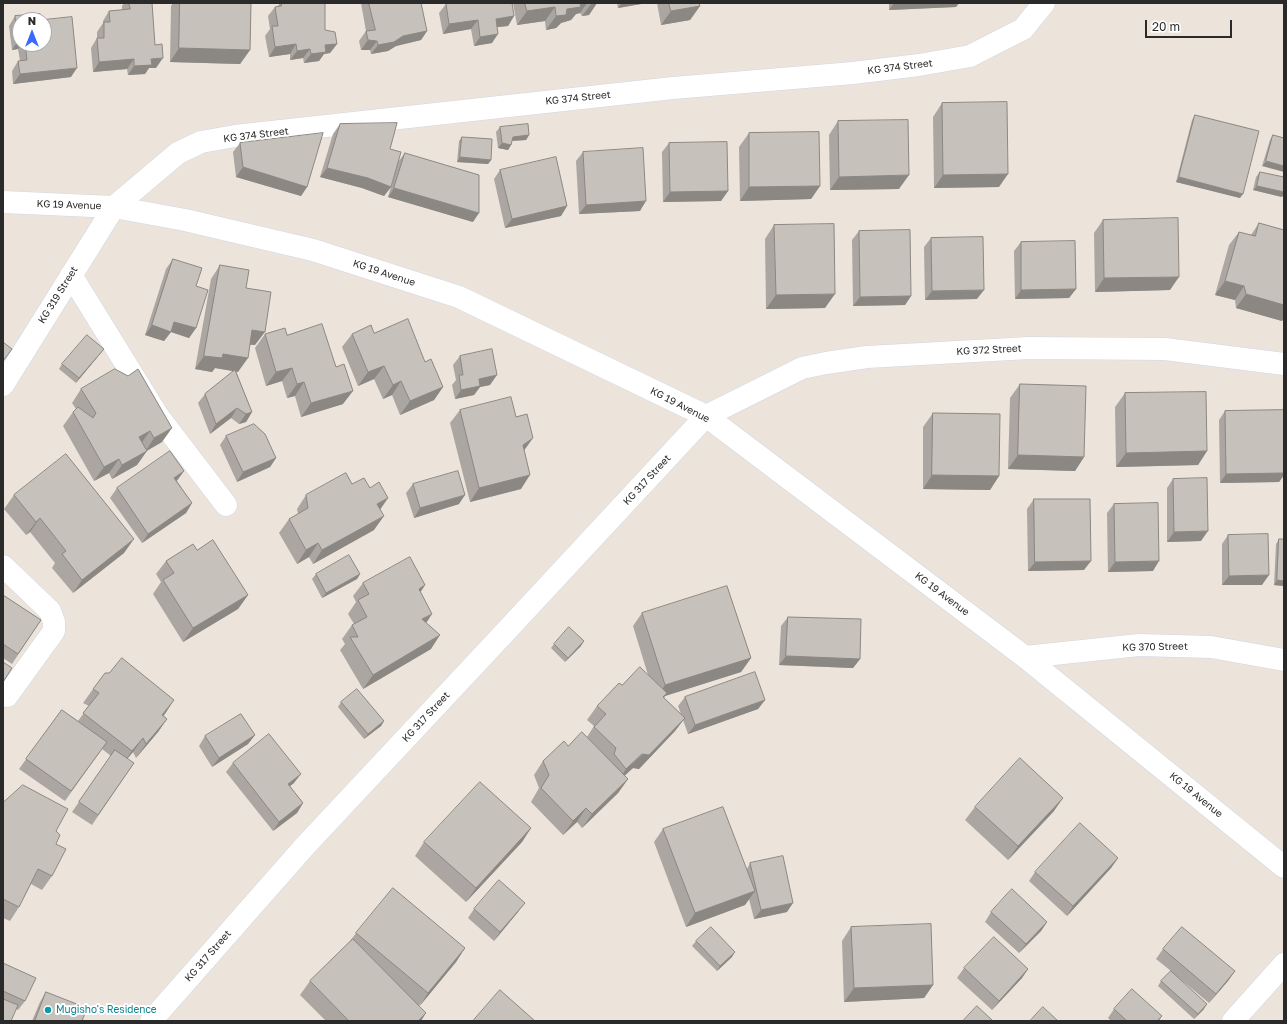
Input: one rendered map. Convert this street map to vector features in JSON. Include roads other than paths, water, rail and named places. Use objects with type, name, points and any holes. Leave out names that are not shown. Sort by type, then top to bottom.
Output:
[{"type":"street","name":"KG 374 Street","points":[[114,207],[178,153],[201,142],[235,136],[672,88],[919,65],[970,56],[1023,29],[1044,3]]},
{"type":"street","name":"KG 19 Avenue","points":[[3,202],[114,207],[185,220],[313,250],[459,297],[706,416],[1025,657],[1284,867]]},
{"type":"street","name":"KG 319 Street","points":[[3,385],[114,207]]},
{"type":"street","points":[[71,275],[158,416],[226,505]]},
{"type":"street","name":"KG 372 Street","points":[[706,416],[802,368],[867,357],[1028,348],[1165,349],[1284,364]]},
{"type":"street","name":"KG 317 Street","points":[[151,1021],[304,846],[706,416]]},
{"type":"street","points":[[3,566],[50,611],[54,622],[54,631],[7,696]]},
{"type":"street","name":"KG 370 Street","points":[[1025,657],[1139,645],[1211,647],[1284,660]]},
{"type":"street","points":[[1233,1021],[1284,964]]},
{"type":"place","name":"Mugisho's Residence","points":[[48,1010]]}]
